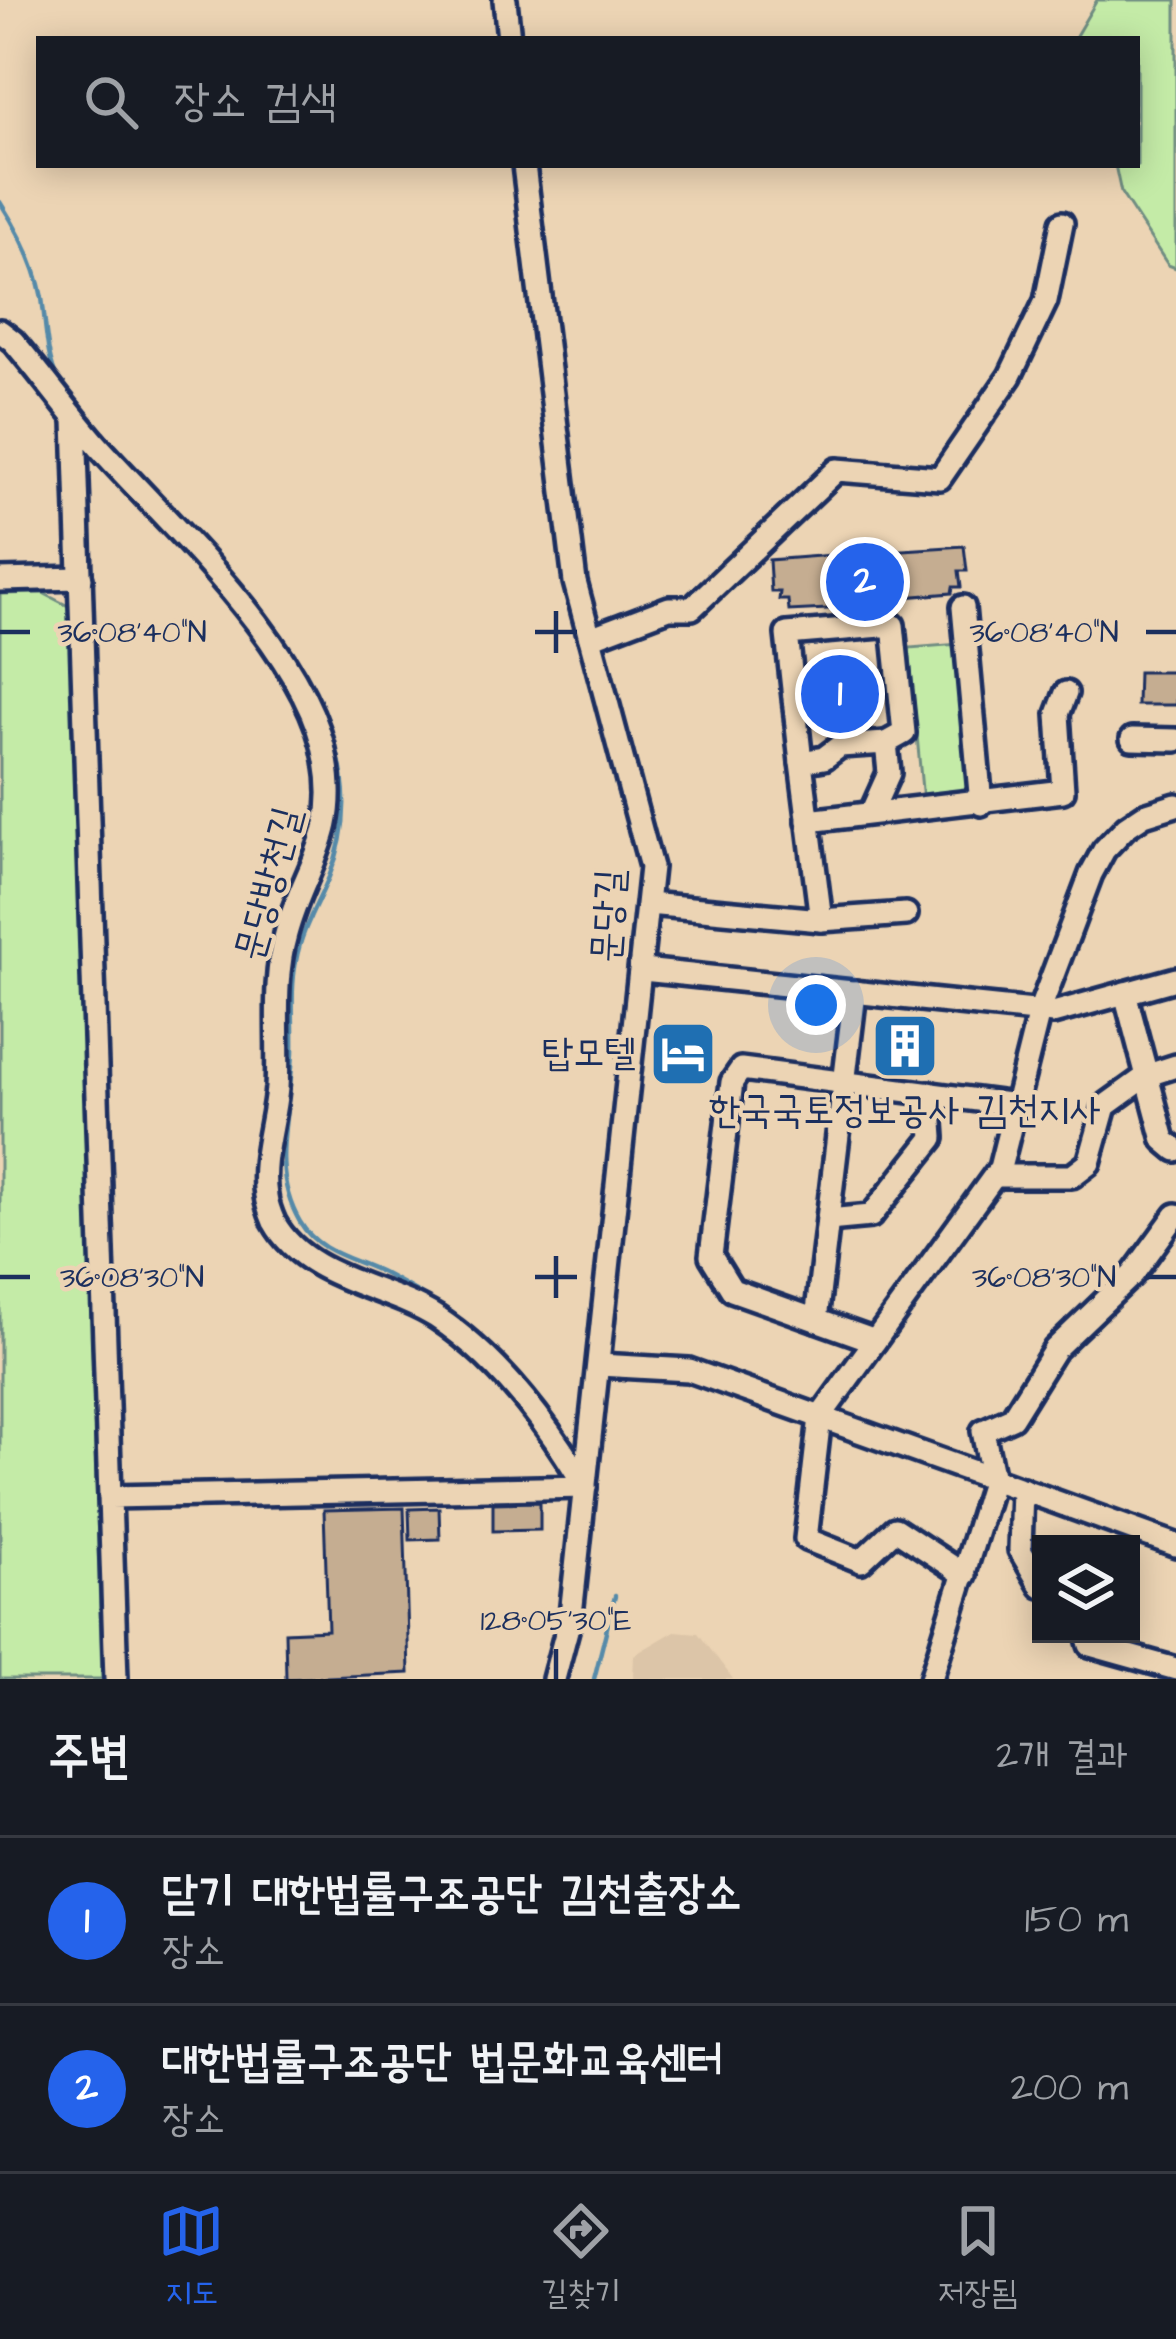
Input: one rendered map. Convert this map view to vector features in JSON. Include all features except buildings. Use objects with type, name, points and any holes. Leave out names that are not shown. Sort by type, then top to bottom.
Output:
[{"type":"street","points":[[505,0],[509,36]]},
{"type":"street","name":"문당길","points":[[524,168],[574,582],[651,867],[571,1615],[554,1679]]},
{"type":"street","points":[[590,638],[669,608],[692,608],[837,470],[940,478],[1010,376],[1046,301],[1062,223]]},
{"type":"street","name":"문당방천길","points":[[0,331],[263,629],[310,710],[323,745],[329,818],[281,952],[276,1091],[265,1170],[266,1199],[275,1224],[303,1255],[392,1294],[463,1335],[552,1431],[585,1487]]},
{"type":"street","points":[[75,420],[116,1679]]},
{"type":"street","points":[[0,580],[81,578]]},
{"type":"street","points":[[963,607],[981,804]]},
{"type":"street","points":[[801,763],[824,758],[840,746],[886,743],[904,734],[893,625],[787,634],[801,763],[821,920]]},
{"type":"street","points":[[808,821],[1063,791],[1058,714],[1066,693]]},
{"type":"street","points":[[1132,739],[1176,740]]},
{"type":"street","points":[[871,813],[890,773],[886,743]]},
{"type":"street","points":[[965,1575],[895,1529],[862,1561],[806,1539],[820,1417],[995,1176],[1039,1012],[1104,850],[1144,815],[1176,806]]},
{"type":"street","points":[[648,904],[821,920],[907,914]]},
{"type":"street","points":[[643,970],[1053,1013],[1176,979]]},
{"type":"street","points":[[816,1320],[855,992]]},
{"type":"street","points":[[1125,993],[1164,1140],[1176,1150]]},
{"type":"street","points":[[995,1176],[1072,1176],[1089,1163],[1105,1106],[1148,1075],[1176,1066]]},
{"type":"street","points":[[875,1341],[732,1290],[711,1256],[732,1082],[741,1069],[1016,1105]]},
{"type":"street","points":[[828,1220],[872,1216],[933,1138],[930,1094]]},
{"type":"street","points":[[931,1679],[993,1478],[983,1431],[1012,1418],[1054,1349],[1133,1274],[1176,1215]]},
{"type":"street","points":[[599,1365],[689,1370],[1176,1545]]},
{"type":"street","points":[[110,1497],[585,1487]]},
{"type":"street","points":[[1022,1489],[1020,1550],[1032,1571]]},
{"type":"street","points":[[1089,1643],[1176,1669]]},
{"type":"shaded area","points":[[675,1631],[698,1633],[733,1679],[633,1679],[634,1655]]},
{"type":"green space","points":[[1097,0],[1176,0],[1176,268],[1168,265],[1121,193],[1116,168],[1140,168],[1140,36],[1076,36]]},
{"type":"green space","points":[[43,593],[70,607],[102,1679],[0,1679],[0,594]]},
{"type":"green space","points":[[959,644],[974,798],[923,801],[909,648]]},
{"type":"waterway","points":[[0,202],[35,273],[59,382]]},
{"type":"waterway","points":[[222,565],[282,640]]},
{"type":"waterway","points":[[325,719],[342,777],[343,817],[336,857],[302,939],[294,973],[293,1052],[283,1160],[290,1202],[316,1241],[434,1302],[507,1364]]},
{"type":"waterway","points":[[538,1400],[560,1425]]},
{"type":"waterway","points":[[594,1679],[615,1596]]},
{"type":"place","name":"대한법률구조공단 법문화교육센터","points":[[865,582]]},
{"type":"place","name":"닫기 대한법률구조공단 김천출장소","points":[[840,694]]},
{"type":"place","name":"한국국토정보공사 김천지사","points":[[905,1046]]},
{"type":"place","name":"탑모텔","points":[[683,1054]]}]
